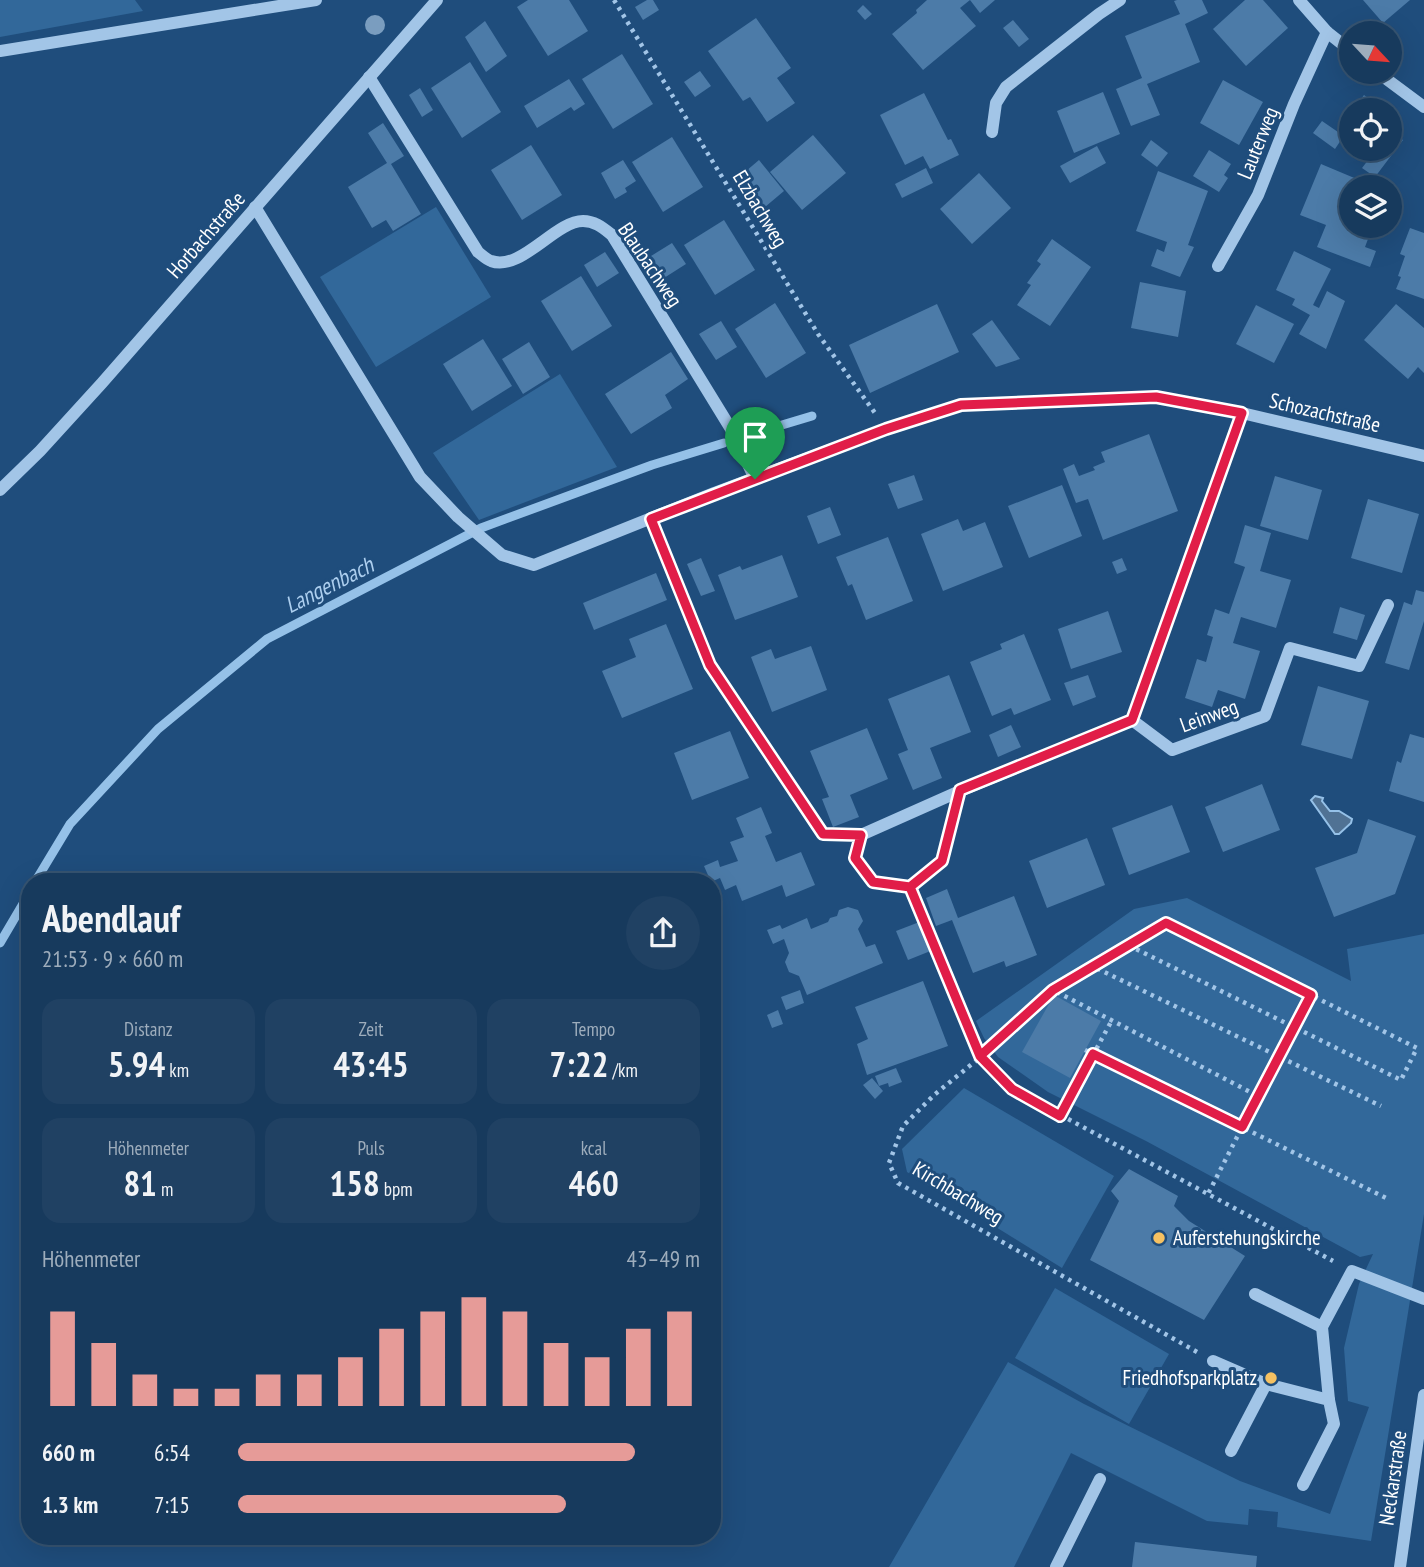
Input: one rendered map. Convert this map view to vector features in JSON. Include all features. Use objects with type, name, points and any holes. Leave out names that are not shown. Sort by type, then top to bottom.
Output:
[{"type":"street","points":[[0,51],[316,0]]},
{"type":"street","name":"Horbachstraße","points":[[0,490],[40,451],[437,0]]},
{"type":"street","points":[[992,132],[996,103],[1006,87],[1099,13],[1120,0]]},
{"type":"street","points":[[1299,0],[1339,41]]},
{"type":"street","name":"Lauterweg","points":[[1218,266],[1258,195],[1294,104],[1328,32]]},
{"type":"street","name":"Blaubachweg","points":[[369,77],[478,251],[490,261],[500,262],[520,257],[571,223],[585,221],[597,224],[612,235],[732,429],[755,479]]},
{"type":"street","points":[[1393,84],[1424,107]]},
{"type":"street","name":"Schozachstraße","points":[[256,207],[420,477],[458,517],[502,555],[534,565],[886,429],[961,405],[1156,397],[1242,413],[1424,456]]},
{"type":"street","points":[[960,790],[942,861],[910,887],[873,882],[855,858],[861,835],[960,790],[1132,720],[1242,413]]},
{"type":"street","name":"Leinweg","points":[[1132,720],[1172,750],[1265,716],[1290,648],[1359,666],[1388,605]]},
{"type":"street","points":[[1303,1485],[1334,1424],[1322,1327],[1352,1271],[1424,1299]]},
{"type":"street","points":[[1255,1294],[1322,1327]]},
{"type":"street","points":[[1213,1361],[1266,1384],[1329,1400]]},
{"type":"street","points":[[1231,1451],[1266,1384]]},
{"type":"street","name":"Neckarstraße","points":[[1400,1567],[1424,1395]]},
{"type":"street","points":[[1056,1567],[1100,1479]]},
{"type":"path","name":"Elzbachweg","points":[[614,0],[818,334],[886,429]]},
{"type":"path","points":[[651,519],[710,665],[823,834],[861,835]]},
{"type":"path","points":[[910,887],[980,1056],[1012,1089],[1352,1271]]},
{"type":"path","name":"Kirchbachweg","points":[[1213,1361],[898,1183],[889,1163],[903,1126],[934,1095],[1053,990],[1166,923],[1311,995]]},
{"type":"path","points":[[1128,945],[1295,1027],[1401,1080],[1417,1048],[1311,995],[1295,1027],[1258,1096],[1208,1194]]},
{"type":"path","points":[[1092,966],[1381,1107]]},
{"type":"path","points":[[1053,990],[1258,1096]]},
{"type":"path","points":[[1060,1116],[1112,1020]]},
{"type":"path","points":[[1085,1050],[1386,1198]]},
{"type":"shaded area","points":[[0,0],[135,0],[143,11],[0,37]]},
{"type":"shaded area","points":[[436,207],[491,297],[376,367],[320,277]]},
{"type":"shaded area","points":[[560,374],[617,467],[479,520],[433,453]]},
{"type":"shaded area","points":[[1315,796],[1323,798],[1322,801],[1330,811],[1339,811],[1352,819],[1351,823],[1339,834],[1335,834],[1311,800]]},
{"type":"shaded area","points":[[1187,898],[1351,981],[1347,949],[1424,934],[1424,1214],[1371,1541],[1277,1527],[1278,1512],[1249,1509],[1248,1525],[1207,1521],[1071,1453],[1014,1567],[889,1567],[1008,1362],[1084,1404],[1240,1481],[1330,1514],[1369,1407],[1348,1401],[1344,1348],[1359,1284],[1373,1254],[1360,1257],[1146,1141],[1048,1092],[998,1057],[976,1021],[1134,909]]},
{"type":"shaded area","points":[[964,1088],[1114,1176],[1062,1268],[907,1172],[902,1149]]},
{"type":"shaded area","points":[[1055,1288],[1169,1354],[1129,1424],[1015,1358]]},
{"type":"building","points":[[528,0],[569,0],[588,31],[548,56],[517,7]]},
{"type":"building","points":[[647,0],[653,0],[659,10],[643,20],[635,7]]},
{"type":"building","points":[[927,0],[970,0],[960,8],[976,26],[923,70],[892,34],[917,13],[916,10]]},
{"type":"building","points":[[970,0],[995,0],[980,13]]},
{"type":"building","points":[[1202,0],[1208,13],[1185,24],[1200,62],[1147,84],[1160,115],[1131,126],[1116,89],[1142,78],[1125,36],[1180,14],[1174,1]]},
{"type":"building","points":[[1245,0],[1263,0],[1288,28],[1246,66],[1213,29]]},
{"type":"building","points":[[1363,0],[1410,0],[1385,21],[1381,21]]},
{"type":"building","points":[[863,5],[872,14],[865,20],[857,11]]},
{"type":"building","points":[[756,18],[791,68],[777,78],[795,103],[767,122],[750,97],[743,101],[708,51]]},
{"type":"building","points":[[1013,20],[1029,39],[1019,47],[1003,28]]},
{"type":"building","points":[[485,21],[507,56],[486,72],[465,37]]},
{"type":"building","points":[[622,54],[653,104],[613,129],[582,79]]},
{"type":"building","points":[[470,62],[501,112],[462,138],[431,88]]},
{"type":"building","points":[[700,71],[711,86],[695,97],[684,82]]},
{"type":"building","points":[[569,79],[585,104],[574,111],[571,107],[537,128],[524,106]]},
{"type":"building","points":[[1223,80],[1263,102],[1239,145],[1200,123]]},
{"type":"building","points":[[420,88],[433,110],[422,117],[409,95]]},
{"type":"building","points":[[1103,92],[1120,134],[1074,153],[1057,111]]},
{"type":"building","points":[[924,93],[948,140],[951,139],[959,155],[930,169],[923,156],[905,165],[880,115]]},
{"type":"building","points":[[1322,121],[1338,132],[1339,143],[1335,149],[1313,133]]},
{"type":"building","points":[[383,123],[404,156],[391,164],[421,214],[393,231],[386,220],[372,228],[348,187],[387,163],[368,133]]},
{"type":"building","points":[[813,135],[846,173],[802,210],[770,172]]},
{"type":"building","points":[[672,137],[703,187],[663,212],[632,162]]},
{"type":"building","points":[[1151,140],[1168,153],[1157,167],[1141,155]]},
{"type":"building","points":[[531,145],[562,195],[522,220],[491,170]]},
{"type":"building","points":[[1097,146],[1106,163],[1070,183],[1060,166]]},
{"type":"building","points":[[1209,150],[1231,164],[1224,175],[1228,178],[1219,192],[1193,176]]},
{"type":"building","points":[[623,160],[636,181],[625,188],[627,192],[615,199],[601,173]]},
{"type":"building","points":[[759,160],[784,191],[765,207],[739,177]]},
{"type":"building","points":[[1367,161],[1387,161],[1377,175],[1362,168]]},
{"type":"building","points":[[1321,164],[1347,175],[1339,175],[1339,238],[1368,238],[1365,247],[1376,251],[1370,267],[1317,247],[1326,225],[1300,215]]},
{"type":"building","points":[[926,168],[933,183],[902,198],[895,184]]},
{"type":"building","points":[[1158,171],[1208,191],[1188,245],[1194,247],[1180,277],[1151,266],[1157,249],[1164,252],[1167,242],[1136,231]]},
{"type":"building","points":[[979,173],[1011,208],[972,244],[940,209]]},
{"type":"building","points":[[724,220],[755,270],[715,295],[684,245]]},
{"type":"building","points":[[1410,228],[1424,233],[1424,299],[1396,289],[1405,256],[1400,254]]},
{"type":"building","points":[[1052,239],[1091,267],[1050,326],[1017,305],[1031,285],[1027,283],[1041,264],[1037,261]]},
{"type":"building","points":[[672,243],[686,264],[664,278],[651,256]]},
{"type":"building","points":[[1294,251],[1331,269],[1313,305],[1319,308],[1327,291],[1345,301],[1326,349],[1299,334],[1310,315],[1292,305],[1295,299],[1276,290]]},
{"type":"building","points":[[605,252],[619,273],[597,287],[584,265]]},
{"type":"building","points":[[581,276],[612,326],[572,351],[541,301]]},
{"type":"building","points":[[1140,282],[1186,291],[1178,337],[1131,328]]},
{"type":"building","points":[[775,303],[806,353],[766,378],[735,329]]},
{"type":"building","points":[[937,304],[959,352],[870,393],[849,345]]},
{"type":"building","points":[[1396,304],[1424,328],[1424,373],[1418,367],[1408,379],[1364,340]]},
{"type":"building","points":[[1256,305],[1294,324],[1274,363],[1236,344]]},
{"type":"building","points":[[992,320],[1020,359],[996,367],[972,334]]},
{"type":"building","points":[[721,321],[737,347],[716,360],[699,334]]},
{"type":"building","points":[[483,339],[512,386],[472,411],[443,364]]},
{"type":"building","points":[[529,342],[550,377],[523,394],[502,359]]},
{"type":"building","points":[[671,352],[688,379],[665,395],[672,408],[631,434],[605,394]]},
{"type":"building","points":[[1149,434],[1178,511],[1103,540],[1088,499],[1076,503],[1063,469],[1074,464],[1079,476],[1095,470],[1093,467],[1105,462],[1101,452]]},
{"type":"building","points":[[914,475],[923,500],[898,509],[888,484]]},
{"type":"building","points":[[1275,476],[1322,490],[1308,540],[1260,526]]},
{"type":"building","points":[[1062,485],[1082,536],[1029,558],[1008,506]]},
{"type":"building","points":[[1368,499],[1419,514],[1402,573],[1351,558]]},
{"type":"building","points":[[830,507],[841,535],[818,544],[807,516]]},
{"type":"building","points":[[958,519],[963,531],[985,522],[1003,567],[943,591],[921,534]]},
{"type":"building","points":[[1245,525],[1271,533],[1260,571],[1291,580],[1276,628],[1241,617],[1233,643],[1260,651],[1245,699],[1218,690],[1212,707],[1185,698],[1197,659],[1206,662],[1213,637],[1207,635],[1215,609],[1229,614],[1245,567],[1234,563]]},
{"type":"building","points":[[888,537],[913,601],[866,620],[852,584],[848,586],[836,557]]},
{"type":"building","points":[[782,555],[798,597],[735,620],[718,575],[740,566],[742,570]]},
{"type":"building","points":[[701,558],[715,591],[701,596],[687,564]]},
{"type":"building","points":[[1122,558],[1127,570],[1117,574],[1112,562]]},
{"type":"building","points":[[656,573],[667,600],[594,630],[583,603]]},
{"type":"building","points":[[1416,590],[1424,592],[1424,621],[1409,670],[1385,663],[1404,602],[1412,605]]},
{"type":"building","points":[[1340,607],[1365,615],[1357,640],[1333,633]]},
{"type":"building","points":[[1108,611],[1122,652],[1071,669],[1058,629]]},
{"type":"building","points":[[666,624],[693,689],[622,718],[602,671],[636,657],[629,639]]},
{"type":"building","points":[[1024,634],[1051,700],[1014,715],[1011,708],[992,716],[970,662],[1002,649],[1000,644]]},
{"type":"building","points":[[811,646],[827,690],[772,712],[751,657],[771,649],[775,659]]},
{"type":"building","points":[[949,675],[971,732],[930,748],[942,778],[913,790],[898,754],[908,750],[888,699]]},
{"type":"building","points":[[1088,675],[1096,697],[1073,706],[1064,683]]},
{"type":"building","points":[[1318,686],[1369,701],[1352,759],[1301,745]]},
{"type":"building","points":[[1011,725],[1021,747],[998,757],[989,735]]},
{"type":"building","points":[[867,728],[888,779],[850,795],[859,817],[833,827],[822,799],[829,797],[810,751]]},
{"type":"building","points":[[730,731],[749,778],[692,800],[674,753]]},
{"type":"building","points":[[1410,734],[1424,738],[1424,802],[1389,791],[1397,761],[1401,763]]},
{"type":"building","points":[[1262,784],[1280,830],[1223,852],[1205,807]]},
{"type":"building","points":[[1172,805],[1190,852],[1129,875],[1112,828]]},
{"type":"building","points":[[761,807],[772,833],[765,836],[776,862],[801,852],[815,885],[786,897],[782,885],[742,901],[736,885],[725,890],[721,873],[707,873],[704,866],[718,860],[720,867],[738,861],[730,842],[744,837],[736,818]]},
{"type":"building","points":[[1368,819],[1416,836],[1395,894],[1334,917],[1315,868],[1357,853]]},
{"type":"building","points":[[1087,838],[1105,885],[1047,908],[1029,861]]},
{"type":"building","points":[[947,889],[958,918],[1014,896],[1037,955],[1006,967],[1004,961],[973,973],[952,920],[936,926],[926,898]]},
{"type":"building","points":[[848,907],[858,910],[863,921],[858,929],[866,947],[875,944],[883,963],[807,995],[799,976],[789,972],[785,962],[789,953],[784,939],[773,944],[767,930],[780,925],[782,929],[807,918],[811,929],[828,922],[830,918],[837,916],[839,910]]},
{"type":"building","points":[[922,921],[933,950],[908,960],[896,931]]},
{"type":"building","points":[[923,981],[948,1046],[867,1075],[857,1044],[868,1039],[855,1007]]},
{"type":"building","points":[[800,990],[804,1003],[786,1010],[781,997]]},
{"type":"building","points":[[1054,995],[1101,1021],[1070,1078],[1022,1052]]},
{"type":"building","points":[[778,1010],[783,1024],[772,1028],[767,1015]]},
{"type":"building","points":[[896,1068],[902,1082],[889,1087],[888,1083],[879,1086],[875,1076]]},
{"type":"building","points":[[872,1078],[883,1091],[875,1099],[863,1085]]},
{"type":"building","name":"Auferstehungskirche","points":[[1129,1169],[1178,1196],[1174,1206],[1189,1221],[1245,1256],[1204,1320],[1090,1260],[1119,1201],[1111,1191]]},
{"type":"building","points":[[1135,1542],[1257,1556],[1256,1567],[1132,1567]]},
{"type":"waterway","name":"Langenbach","points":[[772,428],[812,416]]},
{"type":"waterway","name":"Langenbach","points":[[40,873],[70,824],[158,729],[267,639],[481,528],[652,465],[724,443]]},
{"type":"waterway","name":"Langenbach","points":[[0,943],[21,907]]},
{"type":"place","name":"Auferstehungskirche","points":[[1159,1238]]},
{"type":"place","name":"Friedhofsparkplatz","points":[[1271,1378]]},
{"type":"route","points":[[755,479],[651,519],[710,665],[823,834],[861,835],[855,858],[873,882],[910,887],[980,1056],[1053,990],[1166,923],[1311,995],[1242,1127],[1093,1054],[1060,1116],[1012,1089],[980,1056],[945,972],[910,887],[942,861],[960,790],[1132,720],[1242,413],[1156,397],[961,405],[886,429],[755,479]]}]
